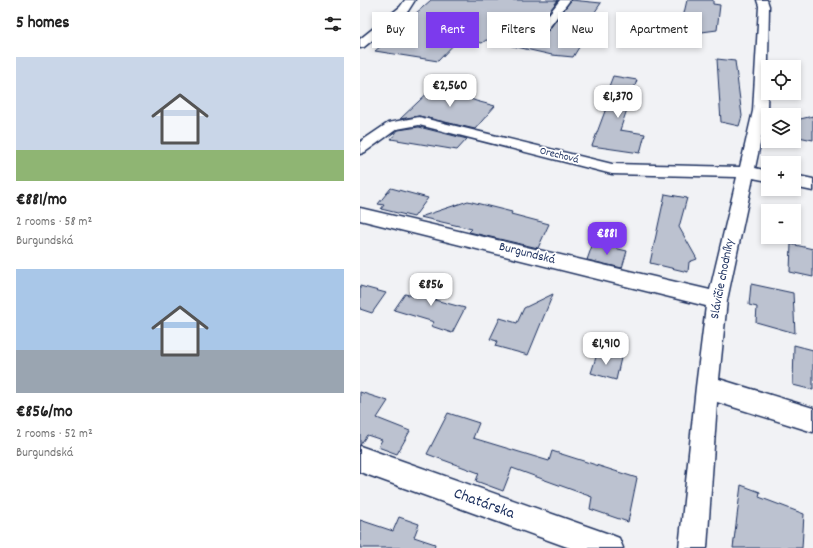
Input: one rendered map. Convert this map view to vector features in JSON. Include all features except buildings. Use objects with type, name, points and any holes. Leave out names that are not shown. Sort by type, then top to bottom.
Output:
[{"type":"street","points":[[360,45],[404,9],[410,0]]},
{"type":"street","points":[[550,19],[565,0]]},
{"type":"street","name":"Slávičie chodníky","points":[[693,548],[707,387],[717,300],[760,111],[764,6],[762,0]]},
{"type":"street","name":"Orechová","points":[[360,149],[393,126],[419,121],[612,169],[747,172],[761,175]]},
{"type":"street","points":[[801,182],[813,185]]},
{"type":"street","name":"Burgundská","points":[[360,214],[717,300]]},
{"type":"street","points":[[707,387],[813,420]]},
{"type":"street","name":"Chatárska","points":[[360,459],[609,548]]}]
